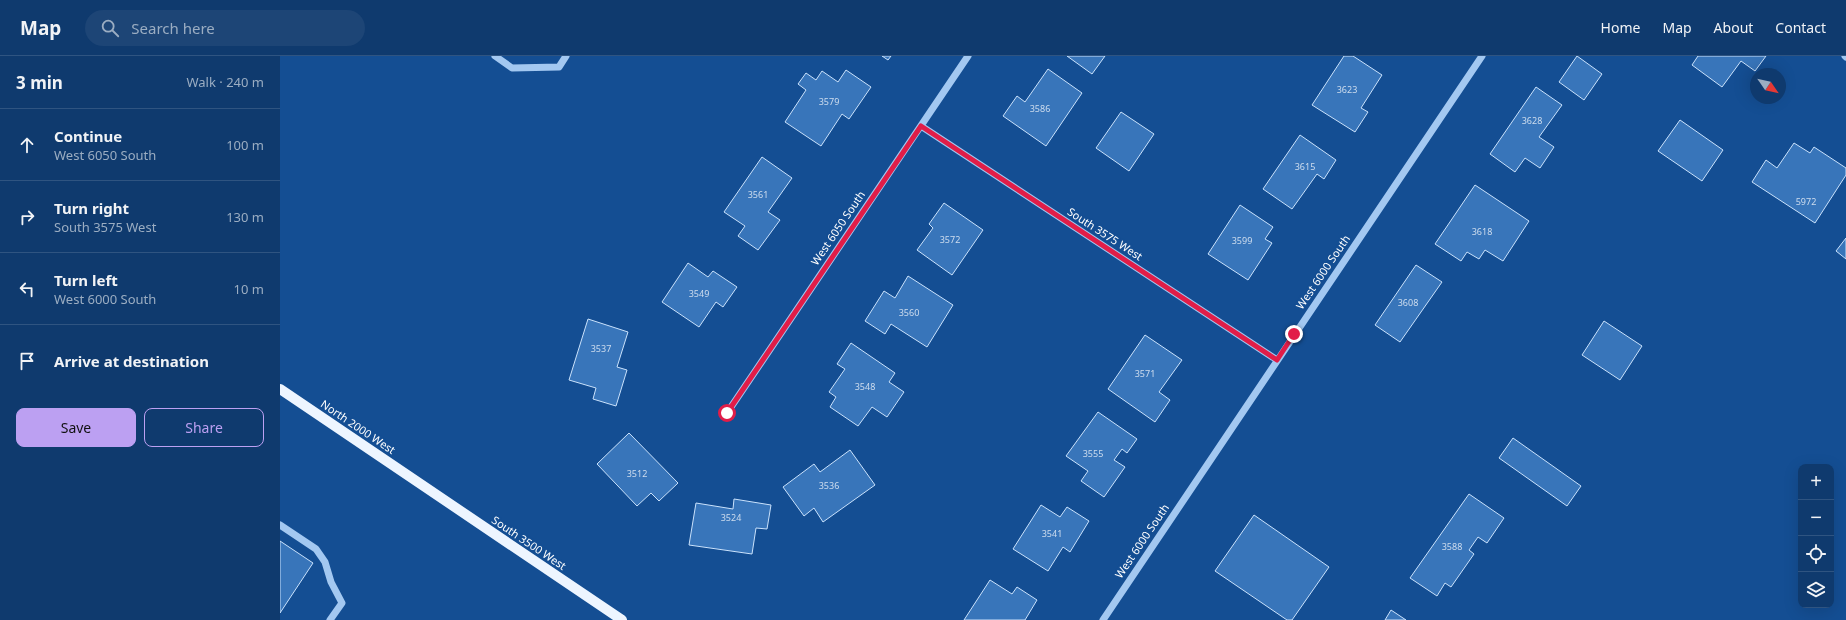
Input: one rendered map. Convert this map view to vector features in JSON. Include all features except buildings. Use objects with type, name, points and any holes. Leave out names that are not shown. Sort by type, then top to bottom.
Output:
[{"type":"main road","name":"North 2000 West","points":[[280,390],[422,485]]},
{"type":"main road","name":"South 3500 West","points":[[422,485],[622,620]]},
{"type":"street","points":[[495,56],[512,68],[558,67],[566,56]]},
{"type":"street","name":"West 6050 South","points":[[727,413],[968,56]]},
{"type":"street","name":"West 6000 South","points":[[1102,620],[1482,56]]},
{"type":"street","name":"South 3575 West","points":[[921,126],[1277,360]]},
{"type":"street","points":[[280,525],[316,549],[326,562],[330,582],[342,603],[330,620]]},
{"type":"route","points":[[727,413],[921,126],[1277,360],[1294,334]]}]
